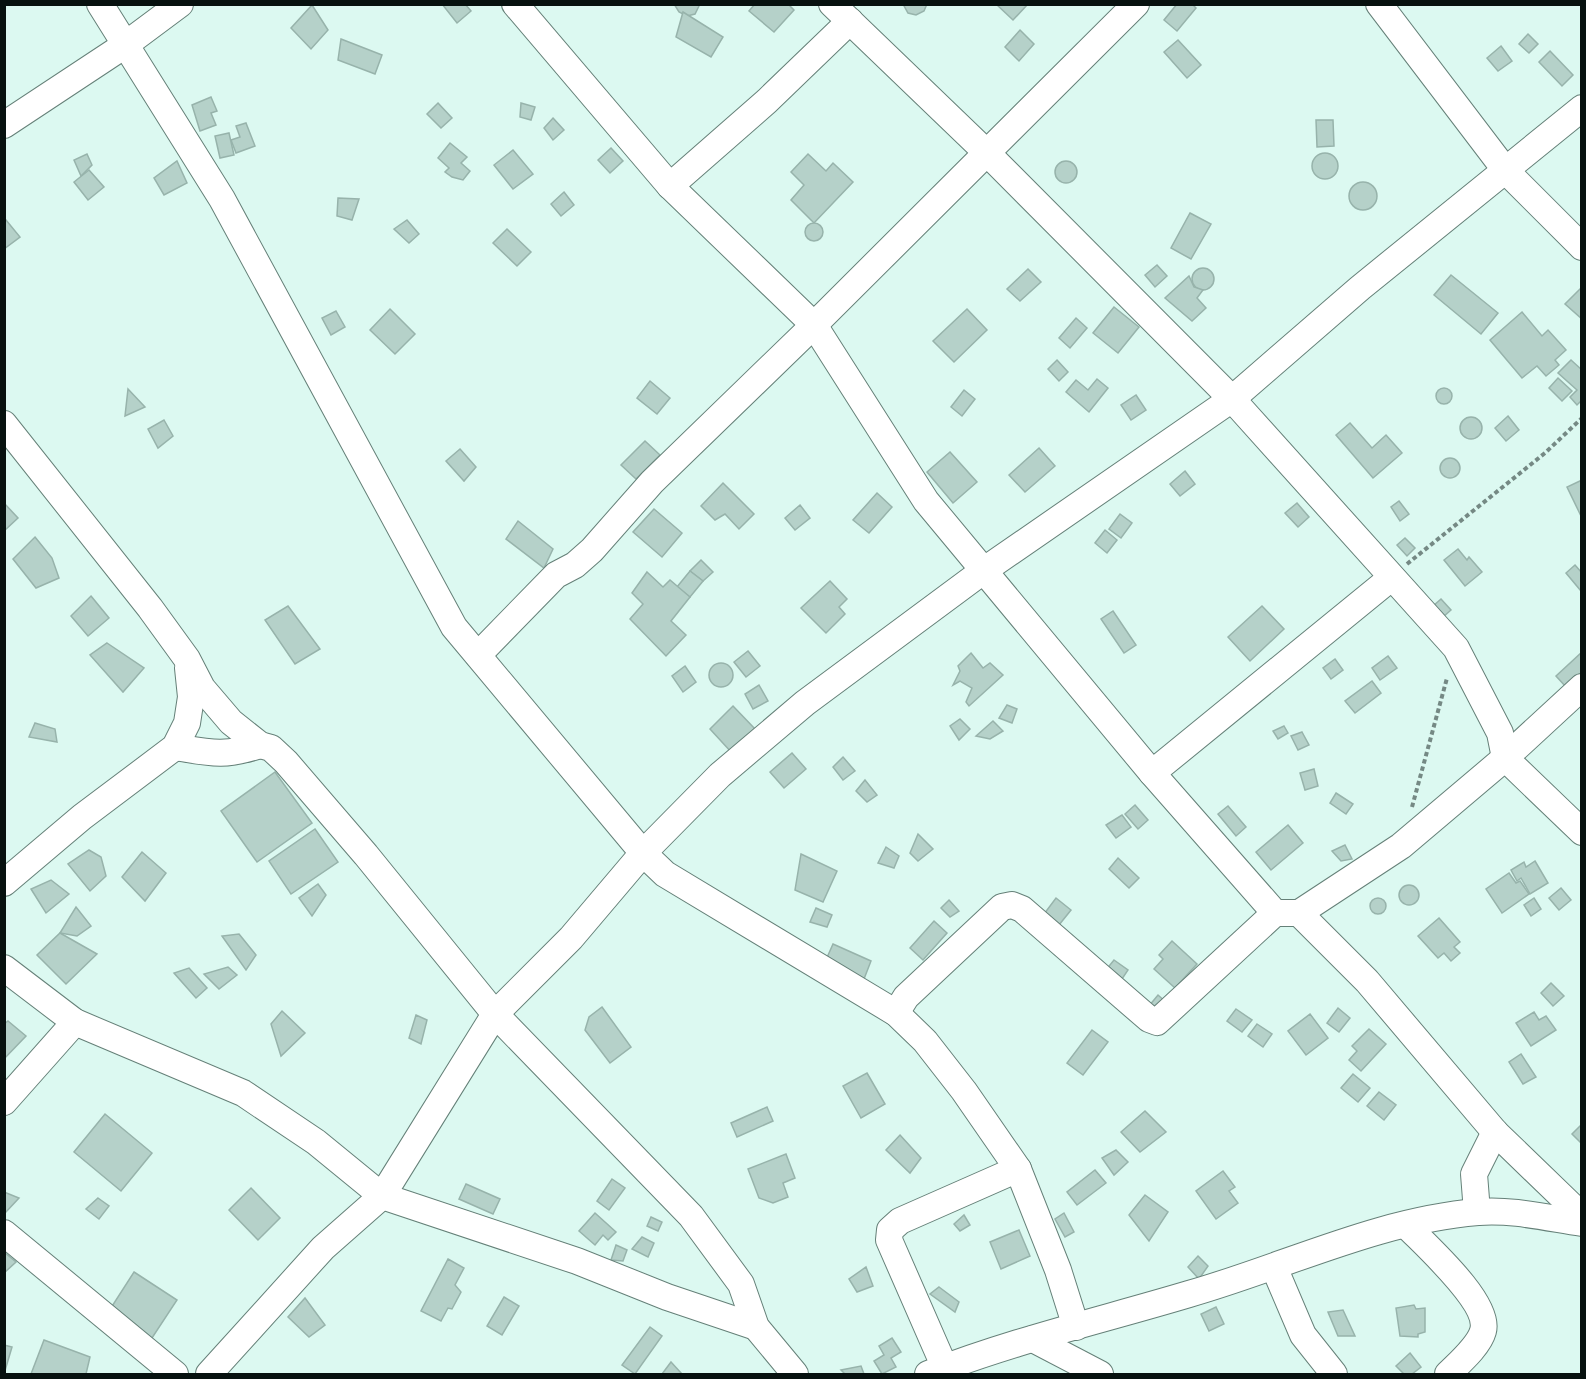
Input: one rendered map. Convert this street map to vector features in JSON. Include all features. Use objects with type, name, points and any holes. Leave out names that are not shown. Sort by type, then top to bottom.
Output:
[{"type":"street","points":[[100,4],[222,199],[454,627],[643,853],[665,874],[896,1014],[925,1041],[964,1091],[1017,1169],[1058,1270],[1076,1327]]},
{"type":"street","points":[[4,125],[125,45],[180,4]]},
{"type":"street","points":[[515,4],[670,186],[814,326],[926,501],[1152,772],[1287,913],[1367,981],[1496,1132],[1581,1216]]},
{"type":"street","points":[[478,654],[556,575],[575,565],[592,550],[652,482],[814,326],[1136,4]]},
{"type":"street","points":[[1378,4],[1506,171],[1581,247]]},
{"type":"street","points":[[670,186],[768,101],[841,13],[987,153],[1232,399],[1390,578],[1456,648],[1500,733],[1505,758],[1581,832]]},
{"type":"street","points":[[209,1374],[323,1248],[382,1196],[495,1014],[572,938],[643,853],[720,775],[805,703],[983,571],[1232,399],[1360,288],[1581,108]]},
{"type":"street","points":[[4,424],[187,659],[202,688],[231,722],[260,745],[271,748],[286,762],[366,855],[495,1014],[692,1216],[741,1284],[756,1327],[795,1374]]},
{"type":"street","points":[[1152,772],[1390,578]]},
{"type":"street","points":[[4,883],[82,817],[175,747],[187,723],[191,697],[187,659]]},
{"type":"street","points":[[896,1014],[906,997],[1002,907],[1012,905],[1022,909],[1149,1019],[1157,1022],[1287,913],[1401,846],[1505,758],[1581,687]]},
{"type":"street","points":[[175,747],[215,754],[233,754],[260,745]]},
{"type":"street","points":[[4,969],[75,1022],[243,1093],[316,1142],[382,1196],[577,1261],[667,1297],[756,1327]]},
{"type":"street","points":[[4,1102],[75,1022]]},
{"type":"street","points":[[1477,1212],[1474,1174],[1496,1132]]},
{"type":"street","points":[[1017,1169],[900,1221],[890,1230],[889,1240],[936,1371],[975,1367],[1033,1339],[1192,1294],[1406,1225],[1477,1212],[1504,1212],[1581,1223]]},
{"type":"street","points":[[1406,1225],[1476,1300],[1483,1317],[1483,1331],[1448,1374]]},
{"type":"street","points":[[4,1233],[175,1374]]},
{"type":"street","points":[[1274,1267],[1303,1335],[1334,1374]]},
{"type":"street","points":[[1033,1339],[1100,1374]]},
{"type":"path","points":[[1390,578],[1545,453],[1581,418]]},
{"type":"path","points":[[1401,846],[1456,648]]},
{"type":"building","points":[[442,4],[465,4],[471,11],[457,23]]},
{"type":"building","points":[[674,4],[700,4],[695,14],[687,16],[679,12]]},
{"type":"building","points":[[755,4],[788,4],[794,10],[774,32],[749,11]]},
{"type":"building","points":[[903,4],[927,4],[924,11],[916,15],[908,13]]},
{"type":"building","points":[[996,4],[1028,4],[1013,20]]},
{"type":"building","points":[[1177,4],[1192,4],[1196,8],[1177,31],[1164,20]]},
{"type":"building","points":[[312,5],[328,30],[311,49],[291,28]]},
{"type":"building","points":[[683,12],[723,37],[711,57],[676,37]]},
{"type":"building","points":[[1020,30],[1034,44],[1019,61],[1005,47]]},
{"type":"building","points":[[1528,34],[1538,44],[1529,53],[1519,44]]},
{"type":"building","points":[[341,39],[382,55],[375,74],[338,60]]},
{"type":"building","points":[[1178,40],[1201,65],[1187,78],[1164,52]]},
{"type":"building","points":[[1501,46],[1512,61],[1498,71],[1487,58]]},
{"type":"building","points":[[1550,51],[1573,75],[1562,86],[1539,62]]},
{"type":"building","points":[[211,97],[217,111],[211,113],[216,125],[200,131],[192,105]]},
{"type":"building","points":[[438,103],[452,118],[441,128],[427,114]]},
{"type":"building","points":[[521,103],[535,107],[531,120],[520,117]]},
{"type":"building","points":[[553,118],[564,130],[553,140],[544,128]]},
{"type":"building","points":[[1316,120],[1333,120],[1334,146],[1317,147]]},
{"type":"building","points":[[246,123],[255,146],[236,153],[231,140],[240,137],[236,126]]},
{"type":"building","points":[[229,133],[234,155],[220,158],[215,136]]},
{"type":"building","points":[[450,143],[467,157],[461,163],[470,171],[463,180],[445,172],[449,168],[438,158]]},
{"type":"building","points":[[611,148],[623,161],[610,173],[598,160]]},
{"type":"building","points":[[513,150],[533,174],[513,189],[494,165]]},
{"type":"building","points":[[1325,153],[1334,157],[1338,166],[1334,175],[1325,179],[1316,175],[1312,166],[1316,157]]},
{"type":"building","points":[[87,154],[92,165],[81,176],[74,160]]},
{"type":"building","points":[[808,154],[826,171],[833,163],[853,182],[814,223],[791,200],[804,185],[791,172]]},
{"type":"building","points":[[177,161],[187,183],[164,195],[154,178]]},
{"type":"building","points":[[1066,161],[1074,164],[1077,172],[1074,180],[1066,183],[1058,180],[1055,172],[1058,164]]},
{"type":"building","points":[[89,170],[104,187],[88,200],[74,182]]},
{"type":"building","points":[[1363,182],[1373,186],[1377,196],[1373,206],[1363,210],[1353,206],[1349,196],[1353,186]]},
{"type":"building","points":[[564,192],[574,205],[561,216],[551,204]]},
{"type":"building","points":[[338,198],[359,199],[352,220],[337,216]]},
{"type":"building","points":[[1190,213],[1211,224],[1191,259],[1171,248]]},
{"type":"building","points":[[6,220],[20,237],[4,249],[4,221]]},
{"type":"building","points":[[407,220],[419,234],[409,243],[394,229]]},
{"type":"building","points":[[814,223],[820,226],[823,232],[820,238],[814,241],[808,238],[805,232],[808,226]]},
{"type":"building","points":[[507,229],[531,252],[517,266],[493,243]]},
{"type":"building","points":[[1157,265],[1167,276],[1155,287],[1145,275]]},
{"type":"building","points":[[1203,268],[1211,271],[1214,279],[1211,287],[1203,290],[1195,287],[1192,279],[1195,271]]},
{"type":"building","points":[[1028,269],[1041,282],[1020,301],[1007,289]]},
{"type":"building","points":[[1451,275],[1498,313],[1481,334],[1434,295]]},
{"type":"building","points":[[1189,276],[1194,287],[1203,290],[1197,298],[1206,308],[1192,321],[1165,298]]},
{"type":"building","points":[[1582,287],[1582,319],[1565,304]]},
{"type":"building","points":[[1114,307],[1139,327],[1118,353],[1093,333]]},
{"type":"building","points":[[390,309],[415,334],[395,354],[370,330]]},
{"type":"building","points":[[967,309],[987,330],[954,362],[933,341]]},
{"type":"building","points":[[336,311],[345,327],[331,335],[322,318]]},
{"type":"building","points":[[1522,312],[1542,336],[1548,330],[1566,350],[1555,360],[1559,365],[1546,376],[1537,366],[1522,378],[1490,340]]},
{"type":"building","points":[[1076,318],[1087,328],[1070,348],[1059,338]]},
{"type":"building","points":[[1057,360],[1068,372],[1059,381],[1048,369]]},
{"type":"building","points":[[1571,360],[1582,370],[1582,400],[1577,405],[1570,397],[1577,390],[1558,373]]},
{"type":"building","points":[[1558,378],[1572,391],[1562,401],[1549,388]]},
{"type":"building","points":[[1097,379],[1108,388],[1089,412],[1066,392],[1076,380],[1088,390]]},
{"type":"building","points":[[650,381],[670,398],[657,414],[637,398]]},
{"type":"building","points":[[1441,388],[1447,388],[1452,396],[1450,402],[1441,404],[1436,399],[1436,393]]},
{"type":"building","points":[[128,389],[145,407],[125,416]]},
{"type":"building","points":[[964,390],[975,399],[962,416],[951,407]]},
{"type":"building","points":[[1136,395],[1146,410],[1131,420],[1121,405]]},
{"type":"building","points":[[1508,416],[1519,430],[1506,441],[1495,428]]},
{"type":"building","points":[[1471,417],[1479,420],[1482,428],[1479,436],[1471,439],[1463,436],[1460,428],[1463,420]]},
{"type":"building","points":[[164,420],[173,436],[158,448],[148,429]]},
{"type":"building","points":[[1350,423],[1372,448],[1386,435],[1402,453],[1373,478],[1336,435]]},
{"type":"building","points":[[645,441],[660,455],[636,479],[621,465]]},
{"type":"building","points":[[1039,448],[1055,466],[1025,492],[1009,475]]},
{"type":"building","points":[[460,449],[476,467],[464,481],[446,461]]},
{"type":"building","points":[[950,452],[977,482],[953,503],[927,472]]},
{"type":"building","points":[[1450,458],[1457,461],[1460,468],[1457,475],[1450,478],[1443,475],[1440,468],[1443,461]]},
{"type":"building","points":[[1185,471],[1195,484],[1180,496],[1170,484]]},
{"type":"building","points":[[1582,480],[1582,516],[1581,516],[1567,487]]},
{"type":"building","points":[[723,483],[754,514],[739,529],[725,514],[715,520],[701,506]]},
{"type":"building","points":[[877,493],[892,507],[869,533],[853,520]]},
{"type":"building","points":[[1399,501],[1409,514],[1400,521],[1391,507]]},
{"type":"building","points":[[4,503],[18,518],[4,531]]},
{"type":"building","points":[[1297,503],[1309,517],[1298,527],[1285,513]]},
{"type":"building","points":[[800,505],[810,518],[795,530],[785,518]]},
{"type":"building","points":[[654,509],[682,533],[662,557],[633,532]]},
{"type":"building","points":[[1120,514],[1132,523],[1121,538],[1109,529]]},
{"type":"building","points":[[518,521],[553,549],[544,568],[506,539]]},
{"type":"building","points":[[1105,530],[1117,540],[1107,553],[1095,543]]},
{"type":"building","points":[[35,537],[52,558],[59,578],[36,588],[13,559]]},
{"type":"building","points":[[1405,538],[1415,548],[1407,556],[1397,545]]},
{"type":"building","points":[[1458,549],[1467,560],[1469,557],[1482,572],[1465,586],[1444,560]]},
{"type":"building","points":[[701,560],[713,572],[703,581],[690,571]]},
{"type":"building","points":[[1575,565],[1582,573],[1581,591],[1566,573]]},
{"type":"building","points":[[690,571],[703,581],[690,597],[677,587]]},
{"type":"building","points":[[647,572],[663,587],[670,580],[690,597],[671,621],[686,635],[666,656],[630,619],[643,604],[632,593]]},
{"type":"building","points":[[830,581],[847,599],[839,607],[845,614],[826,633],[801,608]]},
{"type":"building","points":[[91,596],[109,618],[88,636],[71,616]]},
{"type":"building","points":[[1441,599],[1451,610],[1443,617],[1433,606]]},
{"type":"building","points":[[288,606],[320,649],[295,664],[265,620]]},
{"type":"building","points":[[1262,606],[1284,629],[1250,661],[1228,637]]},
{"type":"building","points":[[1113,611],[1136,645],[1124,653],[1101,619]]},
{"type":"building","points":[[107,643],[144,668],[123,692],[90,655]]},
{"type":"building","points":[[748,651],[760,666],[746,677],[734,662]]},
{"type":"building","points":[[1582,652],[1582,673],[1566,687],[1556,676]]},
{"type":"building","points":[[971,653],[983,668],[990,663],[1003,675],[969,706],[966,702],[972,688],[960,681],[953,685],[960,671],[958,666]]},
{"type":"building","points":[[1388,656],[1397,668],[1380,680],[1372,668]]},
{"type":"building","points":[[1335,659],[1343,670],[1331,679],[1323,668]]},
{"type":"building","points":[[721,663],[729,667],[733,675],[729,683],[721,687],[713,683],[709,675],[713,667]]},
{"type":"building","points":[[685,666],[696,682],[683,692],[672,676]]},
{"type":"building","points":[[1372,681],[1381,693],[1355,713],[1345,701]]},
{"type":"building","points":[[759,685],[768,701],[753,709],[745,694]]},
{"type":"building","points":[[1007,705],[1017,709],[1012,723],[999,718]]},
{"type":"building","points":[[733,706],[756,730],[732,753],[710,729]]},
{"type":"building","points":[[960,719],[970,729],[959,740],[950,726]]},
{"type":"building","points":[[993,721],[1003,731],[990,739],[976,736]]},
{"type":"building","points":[[35,723],[55,729],[57,742],[29,737]]},
{"type":"building","points":[[1284,726],[1288,733],[1278,739],[1273,731]]},
{"type":"building","points":[[1302,732],[1309,745],[1298,750],[1291,736]]},
{"type":"building","points":[[792,753],[806,769],[784,788],[770,772]]},
{"type":"building","points":[[843,757],[855,771],[843,780],[833,767]]},
{"type":"building","points":[[1314,769],[1318,786],[1305,790],[1300,773]]},
{"type":"building","points":[[275,772],[312,823],[257,862],[221,811]]},
{"type":"building","points":[[865,780],[877,795],[867,802],[856,791]]},
{"type":"building","points":[[1336,793],[1353,804],[1346,814],[1330,803]]},
{"type":"building","points":[[1135,805],[1148,820],[1138,829],[1125,814]]},
{"type":"building","points":[[1228,806],[1246,827],[1236,836],[1218,814]]},
{"type":"building","points":[[1122,815],[1131,827],[1116,838],[1106,825]]},
{"type":"building","points":[[1288,825],[1303,843],[1271,870],[1256,852]]},
{"type":"building","points":[[315,829],[338,862],[291,894],[269,861]]},
{"type":"building","points":[[918,834],[933,849],[918,861],[910,853]]},
{"type":"building","points":[[1345,845],[1352,859],[1341,861],[1332,851]]},
{"type":"building","points":[[886,847],[899,856],[894,868],[878,863]]},
{"type":"building","points":[[89,850],[101,857],[106,876],[90,891],[68,864]]},
{"type":"building","points":[[142,852],[166,873],[145,901],[122,877]]},
{"type":"building","points":[[801,854],[837,871],[823,902],[795,890]]},
{"type":"building","points":[[1118,858],[1139,878],[1129,888],[1109,869]]},
{"type":"building","points":[[1535,861],[1548,883],[1530,894],[1521,878],[1517,881],[1511,870],[1524,862],[1526,867]]},
{"type":"building","points":[[1509,873],[1516,883],[1520,881],[1529,894],[1502,913],[1486,889]]},
{"type":"building","points":[[51,880],[69,894],[46,913],[31,889]]},
{"type":"building","points":[[318,884],[326,895],[312,916],[299,898]]},
{"type":"building","points":[[1409,885],[1416,888],[1419,895],[1416,902],[1409,905],[1402,902],[1399,895],[1402,888]]},
{"type":"building","points":[[1561,888],[1571,900],[1559,910],[1549,898]]},
{"type":"building","points":[[1056,898],[1071,910],[1059,925],[1044,914]]},
{"type":"building","points":[[1375,898],[1381,898],[1386,906],[1384,912],[1375,914],[1370,909],[1370,903]]},
{"type":"building","points":[[1534,898],[1541,909],[1531,916],[1524,905]]},
{"type":"building","points":[[949,900],[959,911],[950,917],[941,908]]},
{"type":"building","points":[[76,907],[91,926],[77,936],[60,933]]},
{"type":"building","points":[[816,908],[832,915],[827,927],[810,922]]},
{"type":"building","points":[[1439,918],[1460,942],[1454,947],[1460,953],[1451,961],[1444,953],[1438,958],[1418,936]]},
{"type":"building","points":[[934,921],[947,933],[923,960],[910,948]]},
{"type":"building","points":[[60,933],[97,954],[66,984],[37,955]]},
{"type":"building","points":[[239,934],[256,955],[246,970],[222,936]]},
{"type":"building","points":[[1172,941],[1197,964],[1175,988],[1154,969],[1163,959],[1159,955]]},
{"type":"building","points":[[833,944],[871,961],[864,979],[825,962]]},
{"type":"building","points":[[1114,960],[1128,970],[1120,982],[1105,971]]},
{"type":"building","points":[[228,967],[237,975],[219,989],[204,974]]},
{"type":"building","points":[[189,968],[207,988],[196,998],[174,973]]},
{"type":"building","points":[[1551,983],[1564,996],[1553,1006],[1541,993]]},
{"type":"building","points":[[1158,995],[1167,1003],[1158,1014],[1149,1006]]},
{"type":"building","points":[[602,1007],[631,1047],[610,1063],[585,1030],[589,1017]]},
{"type":"building","points":[[1338,1008],[1350,1018],[1339,1032],[1327,1023]]},
{"type":"building","points":[[1236,1009],[1252,1020],[1242,1032],[1227,1021]]},
{"type":"building","points":[[282,1011],[305,1033],[281,1056],[271,1024]]},
{"type":"building","points":[[1534,1012],[1539,1020],[1546,1016],[1556,1030],[1531,1046],[1516,1023]]},
{"type":"building","points":[[1310,1014],[1328,1038],[1306,1055],[1288,1031]]},
{"type":"building","points":[[416,1015],[427,1020],[421,1044],[409,1038]]},
{"type":"building","points":[[8,1021],[26,1036],[4,1059],[4,1024]]},
{"type":"building","points":[[1257,1024],[1272,1034],[1263,1047],[1248,1036]]},
{"type":"building","points":[[1369,1029],[1386,1044],[1361,1071],[1349,1060],[1357,1051],[1352,1046]]},
{"type":"building","points":[[1092,1030],[1108,1042],[1083,1075],[1067,1063]]},
{"type":"building","points":[[1521,1054],[1536,1077],[1523,1084],[1509,1062]]},
{"type":"building","points":[[867,1073],[885,1104],[861,1118],[843,1086]]},
{"type":"building","points":[[1353,1074],[1370,1088],[1358,1102],[1341,1088]]},
{"type":"building","points":[[1379,1092],[1396,1105],[1384,1120],[1367,1106]]},
{"type":"building","points":[[767,1107],[773,1121],[737,1137],[731,1123]]},
{"type":"building","points":[[1145,1111],[1166,1132],[1140,1152],[1121,1132]]},
{"type":"building","points":[[105,1114],[152,1153],[121,1191],[74,1152]]},
{"type":"building","points":[[1582,1124],[1582,1144],[1572,1134]]},
{"type":"building","points":[[900,1135],[921,1158],[910,1173],[886,1150]]},
{"type":"building","points":[[1116,1150],[1128,1162],[1114,1175],[1102,1158]]},
{"type":"building","points":[[786,1154],[795,1178],[783,1183],[788,1197],[773,1203],[759,1198],[748,1169]]},
{"type":"building","points":[[1095,1170],[1106,1183],[1077,1205],[1067,1192]]},
{"type":"building","points":[[1223,1171],[1235,1187],[1229,1191],[1238,1203],[1216,1219],[1196,1191]]},
{"type":"building","points":[[612,1179],[625,1188],[609,1210],[597,1201]]},
{"type":"building","points":[[466,1184],[500,1199],[493,1214],[459,1199]]},
{"type":"building","points":[[251,1188],[280,1218],[258,1240],[229,1210]]},
{"type":"building","points":[[4,1192],[19,1198],[6,1212],[4,1210]]},
{"type":"building","points":[[1145,1195],[1168,1212],[1149,1241],[1129,1215]]},
{"type":"building","points":[[98,1198],[109,1206],[99,1219],[86,1209]]},
{"type":"building","points":[[595,1213],[616,1232],[608,1240],[603,1235],[595,1245],[579,1231]]},
{"type":"building","points":[[1064,1213],[1074,1232],[1065,1237],[1055,1219]]},
{"type":"building","points":[[964,1215],[970,1225],[960,1231],[954,1224]]},
{"type":"building","points":[[651,1217],[662,1222],[658,1231],[647,1226]]},
{"type":"building","points":[[1019,1230],[1030,1256],[1001,1269],[990,1242]]},
{"type":"building","points":[[642,1237],[654,1243],[648,1257],[632,1249]]},
{"type":"building","points":[[616,1245],[627,1250],[623,1261],[611,1260]]},
{"type":"building","points":[[4,1252],[16,1262],[4,1273]]},
{"type":"building","points":[[1198,1256],[1208,1266],[1199,1279],[1188,1267]]},
{"type":"building","points":[[448,1259],[464,1268],[455,1285],[461,1292],[452,1309],[448,1308],[441,1321],[421,1311]]},
{"type":"building","points":[[866,1267],[873,1286],[857,1292],[849,1279]]},
{"type":"building","points":[[134,1272],[177,1300],[150,1341],[107,1314]]},
{"type":"building","points":[[939,1287],[959,1302],[955,1312],[930,1294]]},
{"type":"building","points":[[504,1297],[519,1306],[502,1335],[487,1326]]},
{"type":"building","points":[[305,1298],[325,1325],[309,1337],[288,1317]]},
{"type":"building","points":[[1414,1305],[1416,1309],[1425,1308],[1425,1332],[1418,1334],[1418,1337],[1400,1336],[1396,1308]]},
{"type":"building","points":[[1216,1307],[1224,1324],[1209,1331],[1201,1314]]},
{"type":"building","points":[[1343,1310],[1355,1336],[1338,1336],[1328,1312]]},
{"type":"building","points":[[650,1327],[662,1336],[635,1374],[622,1365]]},
{"type":"building","points":[[892,1338],[901,1352],[891,1358],[896,1367],[882,1374],[874,1361],[884,1355],[879,1346]]},
{"type":"building","points":[[44,1340],[90,1357],[86,1374],[31,1374]]},
{"type":"building","points":[[4,1345],[12,1347],[4,1374]]},
{"type":"building","points":[[1410,1353],[1421,1367],[1412,1374],[1404,1374],[1396,1366]]},
{"type":"building","points":[[671,1362],[682,1374],[662,1374]]},
{"type":"building","points":[[861,1366],[864,1374],[845,1374],[841,1370]]}]
